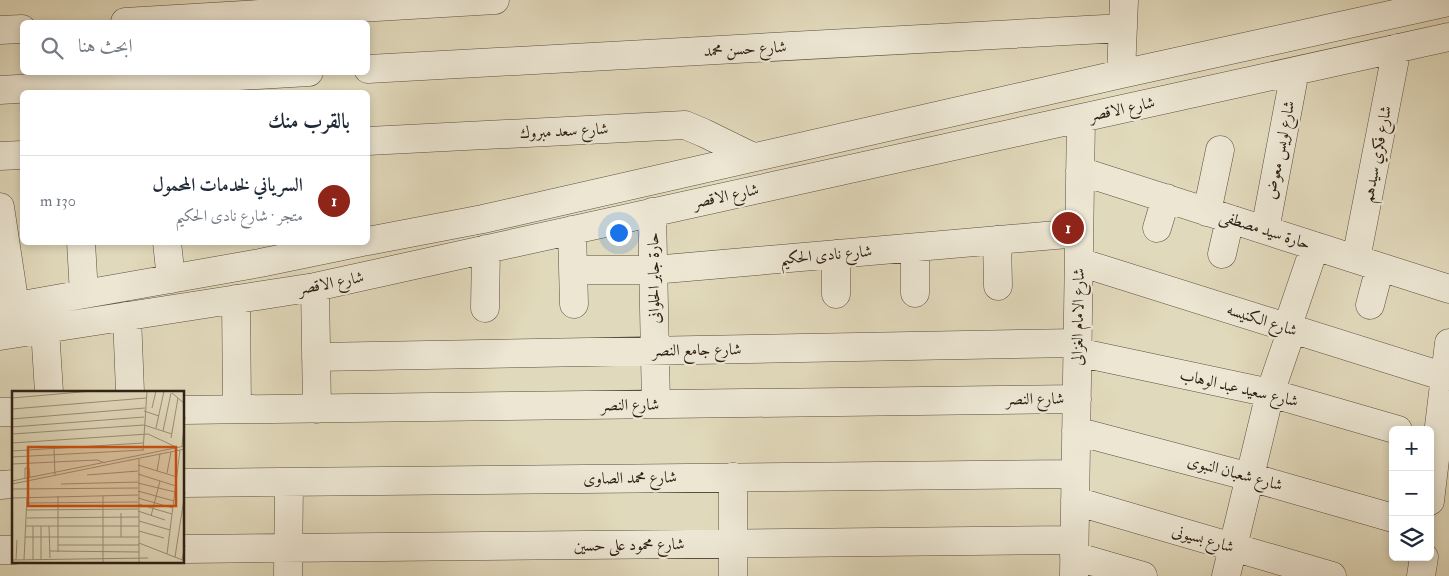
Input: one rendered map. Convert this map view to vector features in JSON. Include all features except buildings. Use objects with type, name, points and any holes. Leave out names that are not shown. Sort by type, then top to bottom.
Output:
[{"type":"street","points":[[208,20],[250,19],[495,0]]},
{"type":"street","points":[[1121,74],[1124,0]]},
{"type":"street","name":"شارع الاقصر","points":[[370,241],[483,219],[1121,74],[1449,2]]},
{"type":"street","name":"شارع حسن محمد","points":[[370,69],[1123,28]]},
{"type":"street","points":[[0,30],[20,29]]},
{"type":"street","name":"شارع الاقصر","points":[[0,336],[315,287],[1449,37]]},
{"type":"street","name":"شارع فكري سيدهم","points":[[1370,305],[1368,263],[1397,48]]},
{"type":"street","name":"شارع لويس معوض","points":[[1265,230],[1295,71]]},
{"type":"street","points":[[0,90],[253,80],[288,75]]},
{"type":"street","name":"شارع الامام الغزالى","points":[[1074,557],[1081,118]]},
{"type":"street","name":"شارع سعد مبروك","points":[[370,140],[685,125],[753,157]]},
{"type":"street","points":[[1220,150],[1219,215],[1222,254]]},
{"type":"street","points":[[0,156],[20,155]]},
{"type":"street","name":"حارة سيد مصطفى","points":[[1080,171],[1449,289]]},
{"type":"street","points":[[1157,228],[1166,198]]},
{"type":"street","points":[[0,208],[7,308]]},
{"type":"street","name":"حارة جابر الحلوانى","points":[[652,212],[656,404]]},
{"type":"street","points":[[572,230],[574,304]]},
{"type":"street","name":"شارع نادى الحكيم","points":[[573,270],[653,270],[1079,232]]},
{"type":"street","points":[[997,240],[998,286]]},
{"type":"street","points":[[81,245],[84,294]]},
{"type":"street","points":[[167,245],[170,279]]},
{"type":"street","name":"شارع الاقصر","points":[[7,308],[170,279],[260,253],[334,245]]},
{"type":"street","points":[[1226,576],[1270,393],[1315,246]]},
{"type":"street","points":[[915,248],[915,293]]},
{"type":"street","points":[[485,308],[486,250]]},
{"type":"street","points":[[237,410],[249,297],[260,253]]},
{"type":"street","points":[[836,254],[836,294]]},
{"type":"street","name":"شارع الكنيسه","points":[[1078,262],[1445,377]]},
{"type":"street","points":[[315,287],[317,409]]},
{"type":"street","points":[[127,316],[130,391]]},
{"type":"street","points":[[46,329],[49,391]]},
{"type":"street","points":[[1434,440],[1449,343]]},
{"type":"street","name":"شارع جامع النصر","points":[[316,357],[655,351],[1077,348]]},
{"type":"street","name":"شارع سعيد عبد الوهاب","points":[[1077,348],[1270,393],[1389,427]]},
{"type":"street","name":"شارع النصر","points":[[185,410],[1077,398]]},
{"type":"street","name":"شارع شعبان النبوى","points":[[1076,431],[1250,477],[1389,517]]},
{"type":"street","name":"شارع محمد الصاوى","points":[[185,483],[1075,474]]},
{"type":"street","points":[[733,477],[733,576]]},
{"type":"street","points":[[288,576],[289,482]]},
{"type":"street","name":"شارع بسيونى","points":[[1075,502],[1332,576]]},
{"type":"street","name":"شارع محمود على حسين","points":[[185,549],[733,544],[1074,557],[1143,576]]},
{"type":"street","points":[[1421,576],[1423,561]]},
{"type":"place","name":"السرياني لخدمات المحمول","points":[[1068,228]]}]
